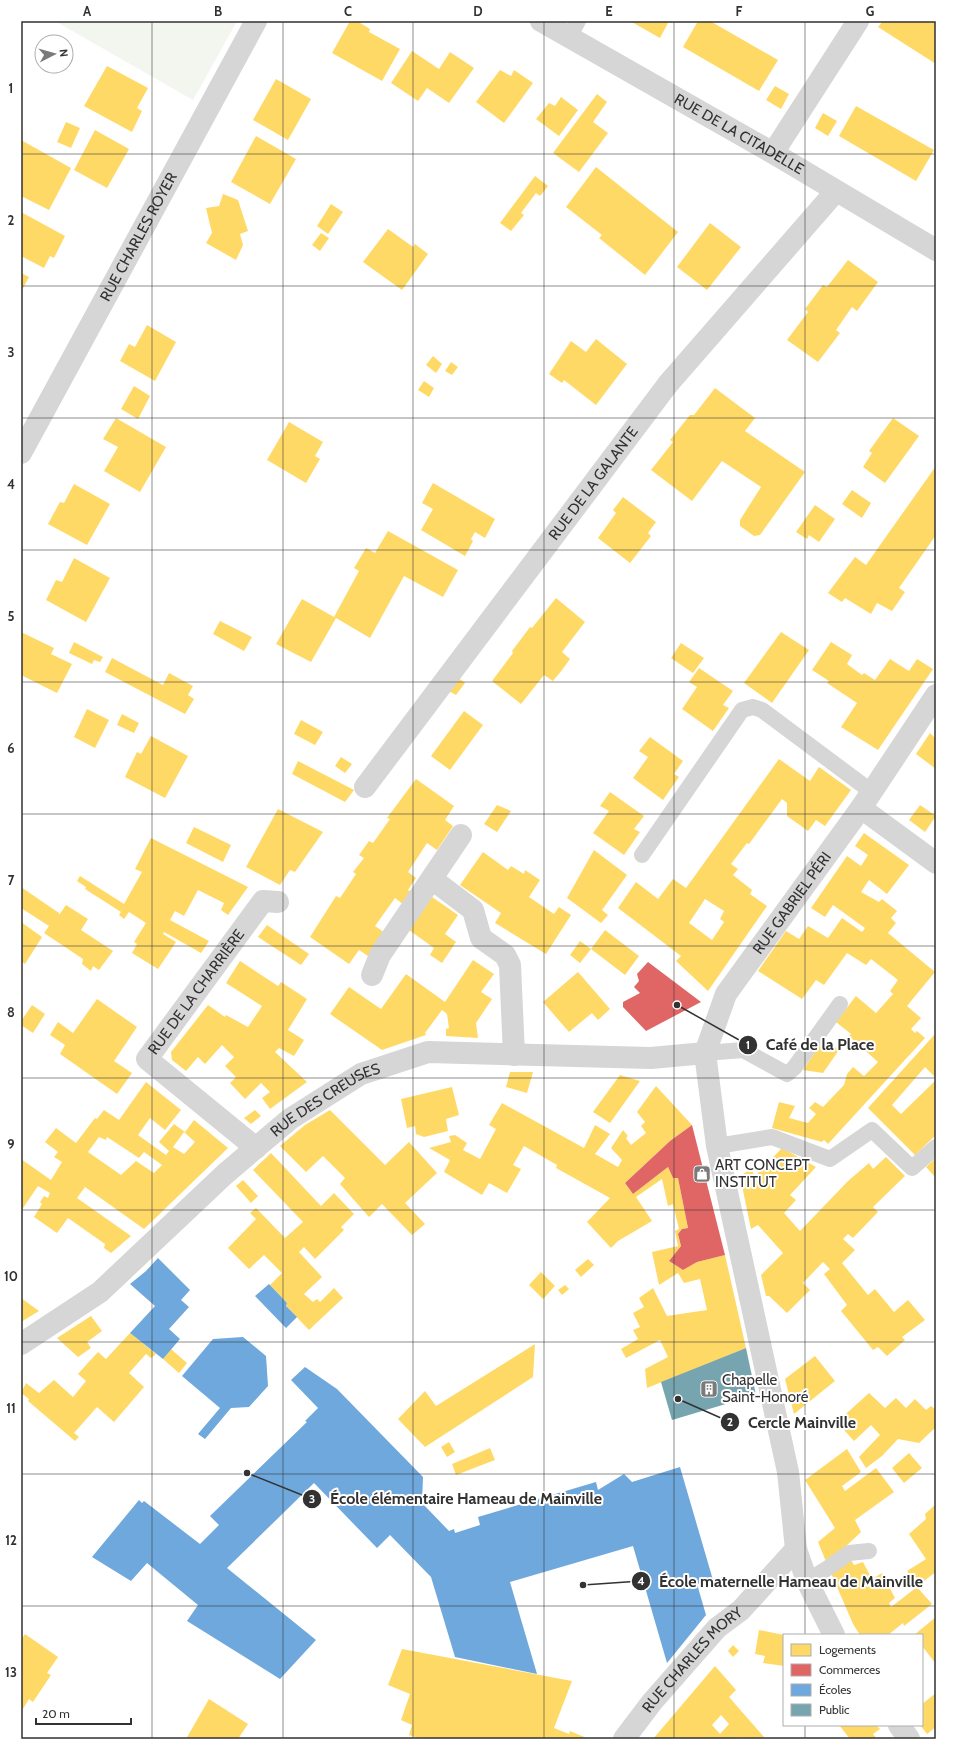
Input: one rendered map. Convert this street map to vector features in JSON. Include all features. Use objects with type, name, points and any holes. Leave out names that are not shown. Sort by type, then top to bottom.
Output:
[{"type":"street","name":"RUE CHARLES ROYER","points":[[21,453],[256,21]]},
{"type":"street","name":"RUE DE LA CITADELLE","points":[[541,21],[573,29],[773,153],[936,250]]},
{"type":"street","points":[[773,153],[858,21]]},
{"type":"street","name":"RUE DE LA GALANTE","points":[[365,787],[668,384],[836,191]]},
{"type":"street","name":"RUE GABRIEL PÉRI","points":[[833,1634],[806,1581],[796,1550],[788,1472],[716,1138],[705,1053],[726,994],[867,800],[936,695]]},
{"type":"street","points":[[867,800],[936,863]]},
{"type":"street","points":[[372,975],[380,955],[461,835]]},
{"type":"street","points":[[432,879],[473,910],[481,938],[505,955],[510,965],[514,1055]]},
{"type":"street","name":"RUE DE LA CHARRIÈRE","points":[[256,1148],[147,1060],[263,901],[278,902]]},
{"type":"street","name":"RUE DES CREUSES","points":[[21,1344],[100,1292],[225,1174],[290,1119],[361,1074],[428,1052],[651,1058],[705,1053]]},
{"type":"street","name":"RUE CHARLES MORY","points":[[624,1739],[652,1702],[717,1628],[741,1610],[796,1550]]},
{"type":"street","points":[[900,1726],[909,1739]]},
{"type":"lane","points":[[642,854],[742,710],[753,707],[762,710],[867,800]]},
{"type":"lane","points":[[705,1053],[743,1050],[787,1074],[794,1068],[840,1004]]},
{"type":"lane","points":[[716,1138],[772,1137],[830,1159],[872,1130],[912,1168],[936,1147]]},
{"type":"lane","points":[[806,1581],[849,1553],[869,1551]]},
{"type":"shaded area","points":[[55,21],[237,21],[193,100]]},
{"type":"building: Logements","points":[[350,21],[357,21],[370,29],[369,32],[400,49],[382,81],[332,53]]},
{"type":"building: Logements","points":[[630,21],[669,21],[660,38]]},
{"type":"building: Logements","points":[[698,21],[710,21],[778,60],[759,91],[683,47]]},
{"type":"building: Logements","points":[[883,21],[933,21],[936,23],[936,64],[878,27]]},
{"type":"building: Logements","points":[[412,51],[439,69],[450,52],[474,68],[449,103],[427,88],[418,101],[391,83]]},
{"type":"building: Logements","points":[[107,66],[148,88],[137,108],[142,111],[132,132],[84,106]]},
{"type":"building: Logements","points":[[500,70],[511,76],[514,70],[533,83],[504,123],[476,102]]},
{"type":"building: Logements","points":[[276,79],[311,99],[288,140],[253,120]]},
{"type":"building: Logements","points":[[775,86],[789,94],[781,109],[766,100]]},
{"type":"building: Logements","points":[[597,94],[607,102],[593,122],[608,133],[579,172],[553,153]]},
{"type":"building: Logements","points":[[561,97],[578,110],[559,136],[536,119],[549,103],[555,106]]},
{"type":"building: Logements","points":[[856,106],[934,150],[916,181],[839,136]]},
{"type":"building: Logements","points":[[823,113],[837,121],[828,136],[815,128]]},
{"type":"building: Logements","points":[[66,122],[80,128],[71,148],[57,142]]},
{"type":"building: Logements","points":[[95,130],[129,149],[107,188],[74,170]]},
{"type":"building: Logements","points":[[256,136],[296,159],[270,204],[231,182]]},
{"type":"building: Logements","points":[[21,140],[71,168],[49,210],[21,196]]},
{"type":"building: Logements","points":[[596,167],[678,232],[645,275],[599,238],[602,235],[566,207]]},
{"type":"building: Logements","points":[[535,176],[548,186],[540,196],[536,193],[521,213],[524,215],[511,231],[500,223]]},
{"type":"building: Logements","points":[[223,194],[238,200],[248,231],[240,234],[243,245],[236,260],[206,243],[212,233],[206,208],[219,206]]},
{"type":"building: Logements","points":[[331,204],[343,212],[328,234],[317,226]]},
{"type":"building: Logements","points":[[21,212],[65,236],[54,258],[50,256],[44,268],[21,256]]},
{"type":"building: Logements","points":[[710,223],[741,247],[707,290],[677,267]]},
{"type":"building: Logements","points":[[388,229],[413,247],[415,244],[428,254],[402,290],[363,262]]},
{"type":"building: Logements","points":[[321,233],[329,238],[320,251],[312,245]]},
{"type":"building: Logements","points":[[848,260],[878,282],[857,311],[852,307],[836,330],[840,333],[818,362],[787,340],[808,312],[805,309],[823,285],[827,287]]},
{"type":"building: Logements","points":[[21,273],[29,277],[21,292]]},
{"type":"building: Logements","points":[[147,325],[176,342],[155,381],[120,361],[129,344],[135,347]]},
{"type":"building: Logements","points":[[596,339],[627,364],[596,405],[564,380],[562,383],[549,374],[571,341],[586,352]]},
{"type":"building: Logements","points":[[433,356],[442,364],[436,373],[426,365]]},
{"type":"building: Logements","points":[[451,362],[458,367],[452,375],[445,371]]},
{"type":"building: Logements","points":[[424,381],[434,388],[429,397],[418,390]]},
{"type":"building: Logements","points":[[134,386],[150,396],[138,419],[121,409]]},
{"type":"building: Logements","points":[[715,388],[755,418],[745,431],[805,472],[760,535],[754,536],[740,526],[740,520],[761,487],[722,461],[692,501],[651,470],[673,442],[670,440],[690,415],[694,415]]},
{"type":"building: Logements","points":[[116,418],[166,447],[140,492],[104,471],[118,447],[103,439]]},
{"type":"building: Logements","points":[[893,418],[919,436],[885,483],[863,467],[872,453],[869,451]]},
{"type":"building: Logements","points":[[289,422],[323,442],[315,456],[320,459],[306,483],[267,460]]},
{"type":"building: Logements","points":[[936,466],[936,535],[899,588],[905,592],[892,611],[877,603],[871,614],[845,598],[842,602],[828,593],[855,557],[866,565]]},
{"type":"building: Logements","points":[[433,483],[495,519],[485,538],[475,532],[471,539],[473,541],[465,556],[421,530],[433,509],[422,503]]},
{"type":"building: Logements","points":[[74,484],[110,504],[87,545],[48,524],[60,502],[64,503]]},
{"type":"building: Logements","points":[[852,490],[871,503],[862,518],[842,504]]},
{"type":"building: Logements","points":[[623,497],[656,522],[648,533],[651,536],[630,563],[598,538],[616,513],[613,510]]},
{"type":"building: Logements","points":[[815,505],[835,519],[819,542],[809,535],[807,539],[796,532]]},
{"type":"building: Logements","points":[[388,531],[458,570],[443,597],[404,576],[370,638],[336,618],[311,662],[276,644],[302,599],[334,617],[359,571],[354,568],[366,548],[375,553]]},
{"type":"building: Logements","points":[[74,558],[110,578],[86,622],[46,600],[56,580],[62,582]]},
{"type":"building: Logements","points":[[556,598],[585,622],[562,652],[570,659],[562,670],[553,681],[544,675],[521,704],[492,681],[530,627],[532,628]]},
{"type":"building: Logements","points":[[220,621],[252,637],[244,651],[213,634]]},
{"type":"building: Logements","points":[[21,632],[54,648],[51,654],[72,664],[57,693],[21,675]]},
{"type":"building: Logements","points":[[781,632],[809,650],[772,703],[744,683]]},
{"type":"building: Logements","points":[[74,642],[103,657],[100,662],[94,660],[92,664],[69,653]]},
{"type":"building: Logements","points":[[831,642],[852,655],[847,664],[862,675],[864,673],[875,680],[890,659],[909,671],[917,659],[933,669],[878,750],[841,727],[857,703],[827,683],[829,681],[812,670]]},
{"type":"building: Logements","points":[[681,643],[704,658],[693,673],[671,658]]},
{"type":"building: Logements","points":[[112,658],[163,685],[169,673],[193,686],[188,695],[194,699],[185,714],[105,672]]},
{"type":"building: Logements","points":[[699,668],[733,691],[723,705],[729,708],[713,731],[682,709],[697,687],[689,682]]},
{"type":"building: Logements","points":[[457,677],[465,683],[456,695],[447,690]]},
{"type":"building: Logements","points":[[87,709],[109,720],[95,748],[74,737]]},
{"type":"building: Logements","points":[[464,711],[483,725],[450,770],[431,756]]},
{"type":"building: Logements","points":[[122,714],[139,723],[134,733],[117,725]]},
{"type":"building: Logements","points":[[301,720],[323,732],[315,745],[294,734]]},
{"type":"building: Logements","points":[[930,733],[936,739],[936,769],[916,754]]},
{"type":"building: Logements","points":[[151,736],[188,756],[165,798],[125,777],[137,752],[141,754]]},
{"type":"building: Logements","points":[[650,737],[683,761],[674,774],[679,777],[663,800],[633,778],[648,757],[639,751]]},
{"type":"building: Logements","points":[[341,757],[352,764],[345,773],[335,766]]},
{"type":"building: Logements","points":[[779,759],[810,781],[819,767],[851,790],[825,826],[816,820],[808,831],[787,816],[787,803],[782,799],[749,844],[747,843],[731,864],[738,869],[733,875],[752,890],[750,894],[767,906],[708,991],[676,961],[681,956],[618,908],[636,882],[658,899],[673,879],[686,888]],"holes":[[[705,899],[724,911],[720,919],[724,922],[712,940],[689,923]]]},
{"type":"building: Logements","points":[[298,761],[354,790],[345,802],[292,774]]},
{"type":"building: Logements","points":[[416,779],[454,806],[445,820],[453,826],[437,850],[427,843],[408,872],[416,878],[408,890],[413,893],[404,905],[395,898],[375,926],[385,933],[368,956],[359,950],[349,964],[310,937],[336,896],[340,898],[356,874],[353,872],[364,858],[359,855],[369,841],[373,843],[390,819],[387,818]]},
{"type":"building: Logements","points":[[610,792],[644,816],[634,829],[640,832],[624,855],[593,833],[609,811],[600,806]]},
{"type":"building: Logements","points":[[497,805],[511,811],[497,832],[484,824]]},
{"type":"building: Logements","points":[[920,805],[936,816],[925,832],[909,820]]},
{"type":"building: Logements","points":[[278,809],[323,832],[295,872],[290,870],[280,885],[246,867]]},
{"type":"building: Logements","points":[[194,827],[231,845],[223,862],[186,843]]},
{"type":"building: Logements","points":[[864,833],[909,865],[887,894],[869,880],[861,892],[879,902],[882,899],[897,911],[891,918],[896,923],[888,933],[935,972],[907,1006],[921,1018],[911,1029],[915,1033],[917,1031],[925,1038],[828,1144],[824,1140],[822,1142],[772,1128],[779,1102],[795,1106],[789,1118],[808,1123],[816,1114],[809,1108],[815,1102],[823,1107],[844,1085],[847,1074],[853,1067],[864,1076],[878,1062],[849,1036],[851,1034],[836,1022],[856,996],[876,1013],[893,994],[890,991],[898,980],[871,959],[866,965],[847,953],[824,985],[816,980],[802,999],[758,971],[786,931],[799,939],[808,926],[828,938],[842,918],[862,932],[865,928],[833,905],[825,917],[811,908],[847,856],[861,866],[868,855],[855,846]]},
{"type":"building: Logements","points":[[151,838],[248,887],[228,915],[221,910],[224,903],[198,890],[184,916],[175,911],[170,920],[209,941],[201,953],[164,932],[163,934],[176,942],[158,969],[132,953],[137,944],[134,942],[146,923],[129,912],[124,919],[119,915],[121,912],[85,889],[86,887],[77,881],[80,876],[124,904],[142,872],[135,869]]},
{"type":"building: Logements","points":[[594,850],[627,875],[602,910],[608,915],[601,923],[567,898]]},
{"type":"building: Logements","points":[[483,852],[508,870],[511,866],[524,874],[525,870],[540,880],[529,897],[554,914],[559,907],[571,915],[546,954],[495,923],[501,913],[460,885]]},
{"type":"building: Logements","points":[[21,887],[59,913],[59,915],[66,905],[88,919],[81,930],[113,951],[99,970],[93,966],[91,971],[82,964],[83,959],[44,933],[49,926],[21,908]]},
{"type":"building: Logements","points":[[432,897],[458,915],[445,934],[456,942],[442,963],[430,955],[434,948],[409,930]]},
{"type":"building: Logements","points":[[21,922],[42,937],[25,964],[21,961]]},
{"type":"building: Logements","points":[[267,925],[309,954],[301,965],[258,937]]},
{"type":"building: Logements","points":[[605,930],[639,956],[625,975],[591,949]]},
{"type":"building: Logements","points":[[580,941],[591,949],[580,963],[570,955]]},
{"type":"building: Logements","points":[[473,960],[494,974],[481,992],[492,999],[476,1023],[478,1038],[446,1036],[446,1029],[449,1028],[447,1014],[442,1010],[425,1033],[426,1035],[382,1050],[330,1014],[349,987],[381,1009],[406,974],[445,1002]]},
{"type":"building: Logements","points":[[240,961],[278,986],[281,982],[307,999],[288,1030],[304,1040],[294,1056],[279,1048],[275,1052],[307,1082],[270,1109],[262,1098],[270,1092],[261,1083],[245,1099],[230,1083],[236,1077],[225,1066],[234,1057],[222,1045],[205,1064],[198,1057],[186,1071],[172,1060],[171,1052],[208,1005],[225,1017],[226,1015],[248,1027],[262,1006],[226,983]]},
{"type":"building: Logements","points":[[578,972],[610,1009],[598,1020],[592,1013],[569,1032],[543,1002]]},
{"type":"building: Logements","points":[[97,999],[137,1027],[114,1061],[132,1073],[117,1094],[60,1054],[65,1045],[50,1035],[58,1022],[73,1033]]},
{"type":"building: Logements","points":[[32,1005],[45,1014],[33,1033],[21,1025],[21,1021]]},
{"type":"building: Logements","points":[[936,1033],[936,1078],[925,1067],[892,1105],[901,1114],[936,1080],[936,1135],[915,1155],[868,1108]]},
{"type":"building: Logements","points":[[824,1039],[839,1050],[823,1073],[803,1070]]},
{"type":"building: Logements","points":[[510,1072],[533,1072],[527,1093],[506,1087]]},
{"type":"building: Logements","points":[[620,1075],[640,1081],[610,1123],[593,1112]]},
{"type":"building: Logements","points":[[146,1082],[181,1110],[165,1130],[150,1118],[138,1135],[166,1155],[169,1151],[159,1142],[174,1124],[185,1132],[194,1120],[228,1148],[144,1229],[85,1187],[77,1198],[131,1236],[111,1253],[104,1248],[105,1244],[68,1218],[57,1233],[34,1217],[42,1204],[40,1202],[44,1196],[48,1198],[50,1193],[38,1186],[21,1211],[21,1159],[51,1180],[62,1162],[54,1157],[58,1152],[45,1142],[56,1128],[76,1143],[95,1118],[97,1119],[104,1110],[119,1120]],"holes":[[[184,1132],[195,1142],[184,1154],[173,1147]],[[99,1137],[106,1140],[107,1137],[139,1158],[144,1152],[162,1165],[154,1173],[136,1161],[121,1175],[88,1152]]]},
{"type":"building: Logements","points":[[656,1086],[692,1125],[670,1141],[625,1183],[633,1194],[668,1167],[673,1178],[678,1178],[688,1228],[682,1229],[678,1234],[681,1246],[669,1261],[683,1270],[697,1262],[725,1255],[746,1348],[647,1388],[645,1369],[668,1357],[660,1340],[626,1358],[621,1349],[638,1339],[633,1330],[640,1327],[633,1313],[644,1307],[639,1298],[653,1288],[667,1316],[707,1310],[700,1279],[684,1283],[678,1273],[659,1285],[652,1252],[678,1246],[675,1231],[679,1229],[673,1204],[668,1206],[662,1179],[636,1197],[652,1221],[618,1241],[611,1248],[587,1222],[610,1198],[556,1168],[557,1165],[524,1146],[513,1165],[521,1169],[507,1193],[489,1183],[482,1195],[444,1172],[450,1160],[429,1148],[451,1142],[449,1136],[455,1135],[467,1143],[463,1150],[480,1159],[496,1129],[489,1125],[502,1103],[584,1148],[595,1125],[610,1134],[595,1154],[618,1167],[622,1160],[611,1148],[623,1130],[628,1136],[626,1138],[631,1145],[646,1133],[641,1126],[645,1122],[637,1112]]},
{"type":"building: Logements","points":[[452,1087],[459,1115],[446,1119],[448,1131],[424,1137],[416,1134],[415,1126],[407,1128],[401,1099]]},
{"type":"building: Logements","points":[[255,1110],[261,1116],[251,1124],[244,1118]]},
{"type":"building: Logements","points":[[330,1110],[385,1165],[409,1142],[437,1173],[405,1203],[425,1224],[412,1235],[382,1204],[369,1217],[340,1184],[345,1178],[323,1156],[306,1172],[280,1146],[305,1125]]},
{"type":"building: Logements","points":[[782,1148],[816,1167],[790,1195],[796,1200],[784,1213],[800,1231],[848,1181],[869,1163],[873,1169],[886,1157],[905,1176],[873,1207],[878,1212],[853,1238],[848,1234],[843,1239],[855,1250],[842,1263],[868,1295],[875,1289],[894,1312],[908,1300],[925,1320],[902,1337],[905,1340],[887,1356],[878,1347],[873,1350],[841,1311],[847,1305],[824,1274],[830,1269],[823,1262],[803,1283],[810,1290],[787,1313],[769,1296],[766,1296],[761,1275],[783,1253],[758,1225],[751,1229],[740,1176],[751,1169],[755,1176]]},
{"type":"building: Logements","points":[[271,1153],[321,1206],[334,1193],[354,1214],[341,1227],[344,1230],[315,1259],[304,1247],[299,1252],[322,1277],[304,1294],[313,1302],[317,1299],[320,1302],[334,1288],[343,1298],[309,1330],[286,1306],[287,1303],[270,1285],[282,1273],[264,1255],[249,1269],[228,1248],[256,1219],[250,1213],[256,1208],[285,1238],[303,1222],[253,1170]]},
{"type":"building: Logements","points":[[936,1158],[936,1178],[926,1167]]},
{"type":"building: Logements","points":[[243,1180],[258,1196],[251,1203],[236,1186]]},
{"type":"building: Logements","points":[[588,1259],[594,1265],[581,1277],[575,1270]]},
{"type":"building: Logements","points":[[541,1272],[555,1286],[543,1299],[529,1285]]},
{"type":"building: Logements","points":[[565,1285],[569,1289],[562,1295],[558,1290]]},
{"type":"building: Logements","points":[[21,1298],[39,1311],[21,1322]]},
{"type":"building: Logements","points":[[91,1316],[102,1331],[87,1342],[91,1348],[78,1357],[57,1338]]},
{"type":"building: Logements","points":[[130,1333],[156,1354],[151,1358],[146,1354],[129,1373],[144,1387],[114,1422],[97,1407],[74,1433],[79,1437],[75,1441],[28,1401],[29,1399],[21,1393],[26,1383],[39,1393],[54,1380],[73,1397],[86,1381],[78,1374],[86,1365],[98,1352],[106,1359]]},
{"type":"building: Logements","points":[[535,1344],[533,1377],[425,1447],[398,1419],[425,1391],[436,1406]]},
{"type":"building: Logements","points":[[171,1349],[187,1363],[179,1373],[163,1359]]},
{"type":"building: Logements","points":[[815,1356],[835,1381],[794,1414],[785,1379]]},
{"type":"building: Logements","points":[[869,1393],[885,1408],[896,1398],[906,1408],[915,1399],[926,1410],[931,1406],[936,1410],[936,1427],[919,1443],[898,1439],[882,1456],[866,1468],[859,1457],[880,1435],[871,1425],[854,1441],[837,1422]]},
{"type":"building: Logements","points":[[449,1442],[455,1452],[447,1457],[441,1447]]},
{"type":"building: Logements","points":[[490,1448],[495,1460],[456,1475],[452,1464]]},
{"type":"building: Logements","points":[[847,1449],[861,1472],[842,1486],[845,1491],[876,1468],[894,1492],[855,1520],[861,1532],[827,1564],[818,1542],[835,1528],[805,1480]]},
{"type":"building: Logements","points":[[909,1453],[922,1468],[904,1483],[892,1468]]},
{"type":"building: Logements","points":[[936,1504],[936,1572],[921,1583],[912,1579],[907,1571],[926,1559],[909,1534],[926,1519],[925,1514]]},
{"type":"building: Logements","points":[[850,1558],[854,1565],[863,1562],[872,1579],[882,1573],[895,1598],[889,1603],[891,1607],[917,1587],[932,1604],[904,1626],[903,1623],[889,1634],[859,1634],[853,1624],[831,1573]]},
{"type":"building: Logements","points":[[936,1617],[936,1664],[923,1647],[923,1634],[915,1634]]},
{"type":"building: Logements","points":[[759,1630],[783,1635],[783,1666],[763,1663],[765,1656],[755,1654]]},
{"type":"building: Logements","points":[[25,1634],[58,1657],[47,1673],[51,1675],[33,1702],[29,1699],[21,1712],[21,1640]]},
{"type":"building: Logements","points":[[733,1645],[739,1651],[733,1657],[728,1651]]},
{"type":"building: Logements","points":[[402,1649],[572,1681],[554,1728],[569,1734],[570,1731],[589,1739],[420,1739],[409,1735],[412,1725],[401,1720],[410,1694],[388,1685]]},
{"type":"building: Logements","points":[[715,1666],[736,1690],[729,1697],[764,1737],[762,1739],[743,1739],[741,1737],[739,1739],[653,1739]],"holes":[[[721,1715],[729,1724],[720,1734],[712,1725]]]},
{"type":"building: Logements","points":[[936,1693],[936,1727],[927,1734],[921,1726],[923,1726],[923,1703]]},
{"type":"building: Logements","points":[[209,1699],[248,1724],[238,1739],[186,1739]]},
{"type":"building: Logements","points":[[840,1726],[877,1726],[880,1729],[873,1734],[877,1739],[850,1739]]},
{"type":"building: Commerces","points":[[648,962],[701,1002],[646,1031],[623,1007],[623,1002],[640,993],[634,987],[639,981],[637,974]]},
{"type":"building: Commerces","points":[[692,1125],[725,1255],[697,1262],[683,1270],[669,1261],[681,1246],[678,1234],[682,1229],[688,1228],[678,1178],[673,1178],[668,1167],[633,1194],[625,1183],[670,1141]]},
{"type":"building: Écoles","points":[[158,1258],[190,1290],[181,1300],[189,1307],[169,1329],[180,1339],[163,1359],[130,1333],[155,1306],[130,1284],[146,1271]]},
{"type":"building: Écoles","points":[[269,1284],[287,1303],[286,1306],[297,1317],[286,1328],[255,1296]]},
{"type":"building: Écoles","points":[[243,1337],[266,1356],[268,1386],[249,1407],[231,1408],[205,1439],[198,1434],[220,1408],[182,1376],[213,1339]]},
{"type":"building: Écoles","points":[[305,1367],[337,1389],[423,1477],[422,1503],[449,1531],[454,1529],[455,1533],[480,1525],[478,1517],[596,1482],[598,1490],[624,1474],[632,1482],[680,1467],[713,1580],[697,1584],[706,1615],[667,1663],[633,1546],[510,1582],[537,1674],[455,1657],[431,1577],[390,1535],[377,1548],[314,1483],[227,1568],[316,1640],[280,1679],[187,1621],[198,1605],[147,1563],[131,1581],[92,1557],[139,1500],[142,1503],[144,1501],[200,1544],[219,1525],[210,1516],[307,1422],[305,1421],[318,1408],[291,1380]]},
{"type":"building: Public","name":"Chapelle Saint-Honoré","points":[[746,1348],[756,1395],[672,1420],[661,1382]]},
{"type":"place","name":"Café de la Place","points":[[677,1005]]},
{"type":"place","name":"ART CONCEPT INSTITUT","points":[[702,1174]]},
{"type":"place","name":"Chapelle Saint-Honoré","points":[[709,1389]]},
{"type":"place","name":"Cercle Mainville","points":[[678,1399]]},
{"type":"place","name":"École élémentaire Hameau de Mainville","points":[[247,1473]]},
{"type":"place","name":"École maternelle Hameau de Mainville","points":[[583,1585]]}]
